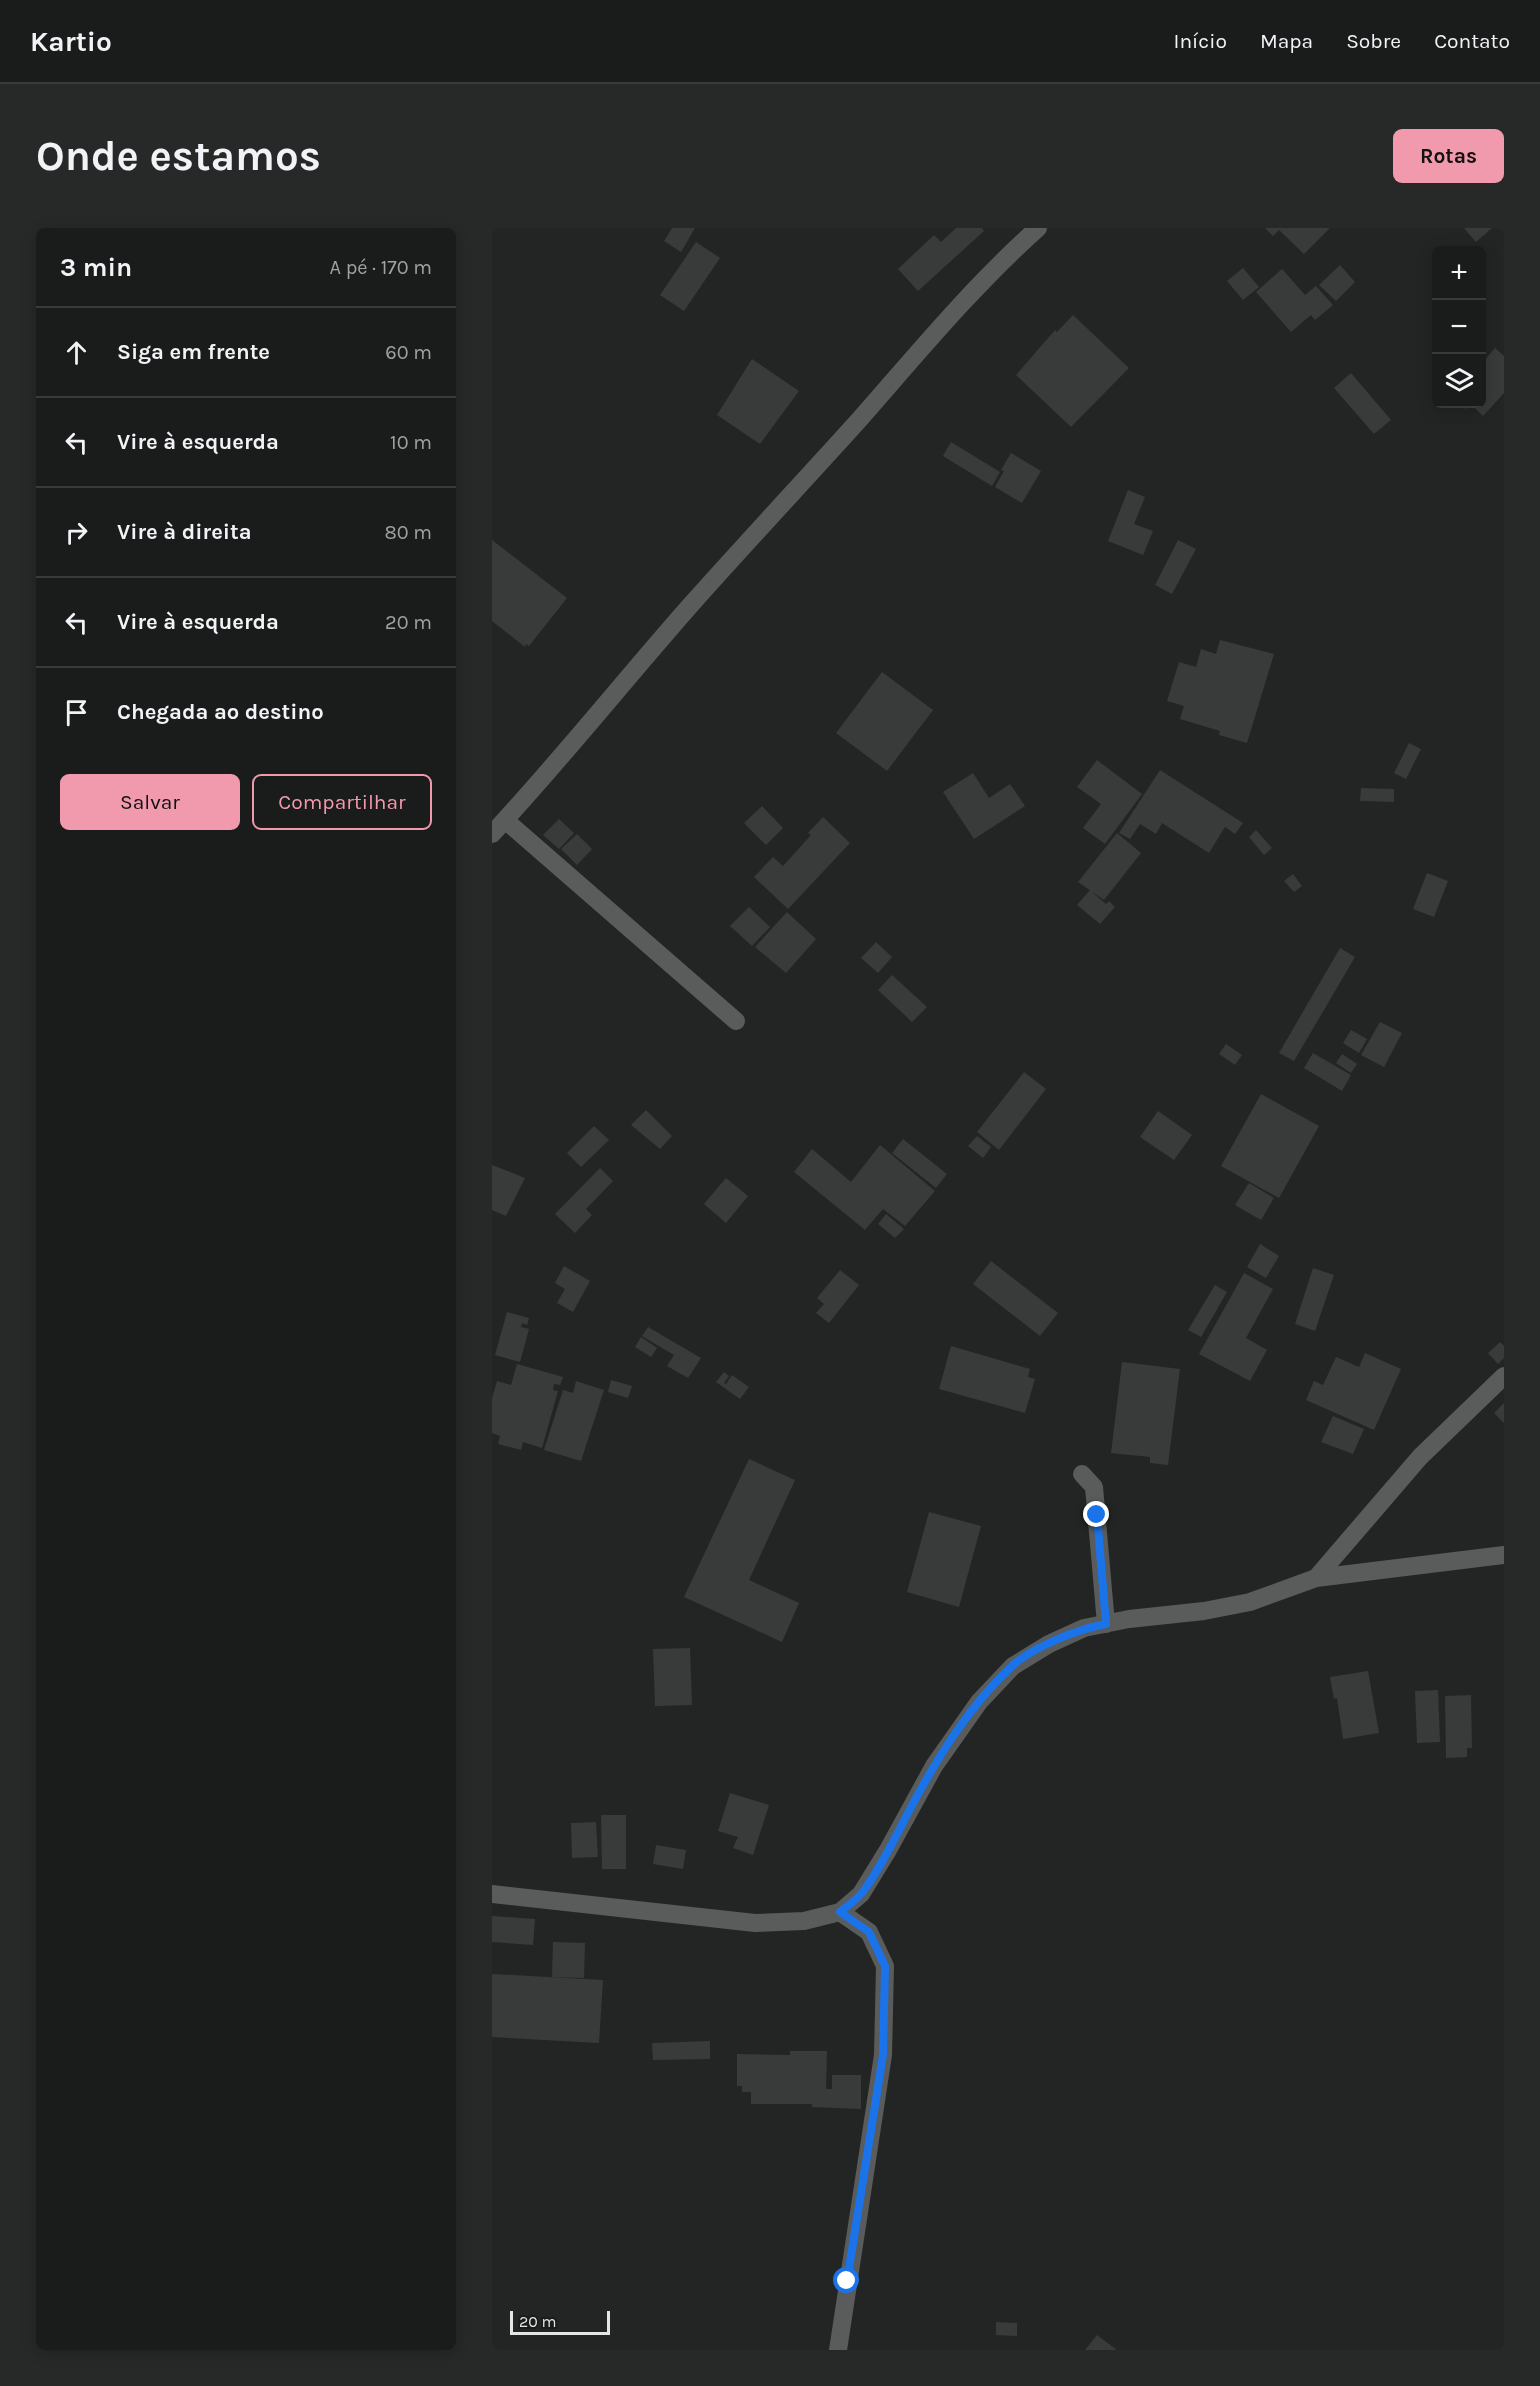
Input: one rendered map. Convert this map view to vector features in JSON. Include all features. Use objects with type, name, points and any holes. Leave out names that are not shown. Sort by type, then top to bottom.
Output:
[{"type":"street","points":[[492,834],[687,609],[870,408],[929,338],[1005,257],[1038,228]]},
{"type":"street","points":[[505,820],[736,1021]]},
{"type":"street","points":[[1316,1578],[1420,1457],[1504,1376]]},
{"type":"street","points":[[1082,1474],[1094,1487],[1106,1624]]},
{"type":"street","points":[[492,1894],[755,1923],[804,1921],[840,1912],[861,1894],[934,1766],[979,1702],[1012,1666],[1049,1644],[1084,1628],[1250,1602],[1316,1578],[1504,1555]]},
{"type":"street","points":[[838,2350],[883,2055],[885,1966],[869,1932],[840,1912]]},
{"type":"building","points":[[672,228],[695,228],[681,252],[664,241]]},
{"type":"building","points":[[956,228],[982,228],[984,231],[918,291],[898,269],[934,235],[941,242]]},
{"type":"building","points":[[1265,228],[1330,228],[1304,254],[1279,230],[1273,236]]},
{"type":"building","points":[[1464,228],[1492,228],[1476,242]]},
{"type":"building","points":[[696,242],[720,258],[684,311],[660,295]]},
{"type":"building","points":[[1340,265],[1355,282],[1336,301],[1319,285]]},
{"type":"building","points":[[1243,268],[1259,287],[1243,300],[1227,281]]},
{"type":"building","points":[[1282,269],[1305,295],[1316,286],[1333,305],[1315,320],[1311,315],[1291,332],[1256,292]]},
{"type":"building","points":[[1073,315],[1129,368],[1071,427],[1016,375],[1055,330],[1057,332]]},
{"type":"building","points":[[1495,348],[1504,356],[1504,393],[1483,416],[1475,408],[1486,408],[1486,358]]},
{"type":"building","points":[[752,359],[799,391],[760,444],[717,415]]},
{"type":"building","points":[[1351,373],[1391,420],[1374,434],[1334,388]]},
{"type":"building","points":[[951,442],[1000,472],[992,486],[943,456]]},
{"type":"building","points":[[1011,453],[1041,471],[1022,503],[995,487],[1004,471],[1001,470]]},
{"type":"building","points":[[1128,490],[1145,497],[1134,524],[1153,531],[1143,555],[1108,541]]},
{"type":"building","points":[[492,540],[567,598],[529,646],[526,644],[525,647],[492,621]]},
{"type":"building","points":[[1178,540],[1196,549],[1172,594],[1155,585]]},
{"type":"building","points":[[1220,640],[1274,654],[1247,743],[1219,735],[1220,731],[1180,719],[1184,706],[1167,701],[1179,662],[1196,667],[1201,649],[1216,654]]},
{"type":"building","points":[[882,672],[933,710],[887,771],[836,733]]},
{"type":"building","points":[[1409,743],[1421,749],[1406,779],[1394,773]]},
{"type":"building","points":[[1097,760],[1142,794],[1105,844],[1083,828],[1101,804],[1077,787]]},
{"type":"building","points":[[1160,770],[1243,823],[1235,834],[1225,827],[1209,853],[1162,823],[1156,834],[1140,824],[1130,839],[1119,833]]},
{"type":"building","points":[[973,773],[989,798],[1010,784],[1025,806],[974,839],[943,792]]},
{"type":"building","points":[[1361,788],[1394,789],[1394,802],[1360,801]]},
{"type":"building","points":[[762,806],[783,828],[766,845],[744,823]]},
{"type":"building","points":[[823,817],[850,843],[788,909],[754,877],[773,857],[783,866],[811,835],[808,833]]},
{"type":"building","points":[[559,819],[574,833],[559,849],[543,835]]},
{"type":"building","points":[[1256,830],[1272,848],[1264,855],[1249,837]]},
{"type":"building","points":[[1117,833],[1141,853],[1104,900],[1078,882]]},
{"type":"building","points":[[577,834],[592,849],[577,865],[561,849]]},
{"type":"building","points":[[1427,873],[1448,881],[1434,917],[1413,909]]},
{"type":"building","points":[[1293,874],[1302,886],[1294,892],[1284,881]]},
{"type":"building","points":[[1090,890],[1106,904],[1109,901],[1115,907],[1100,924],[1077,905]]},
{"type":"building","points":[[749,907],[770,927],[752,946],[730,926]]},
{"type":"building","points":[[787,912],[816,939],[786,973],[755,947]]},
{"type":"building","points":[[876,942],[892,957],[878,973],[861,958]]},
{"type":"building","points":[[1340,948],[1355,957],[1294,1061],[1279,1053]]},
{"type":"building","points":[[892,975],[927,1007],[912,1022],[878,990]]},
{"type":"building","points":[[1380,1022],[1402,1033],[1384,1067],[1361,1055]]},
{"type":"building","points":[[1351,1030],[1367,1039],[1359,1053],[1343,1043]]},
{"type":"building","points":[[1226,1044],[1242,1055],[1235,1065],[1219,1054]]},
{"type":"building","points":[[1313,1053],[1351,1075],[1342,1091],[1304,1068]]},
{"type":"building","points":[[1342,1054],[1357,1064],[1351,1073],[1336,1063]]},
{"type":"building","points":[[1024,1072],[1046,1089],[999,1150],[977,1132]]},
{"type":"building","points":[[1261,1094],[1319,1126],[1279,1198],[1221,1166]]},
{"type":"building","points":[[646,1110],[672,1136],[660,1149],[631,1125]]},
{"type":"building","points":[[1158,1111],[1192,1135],[1174,1160],[1140,1137]]},
{"type":"building","points":[[594,1126],[609,1140],[581,1167],[567,1153]]},
{"type":"building","points":[[977,1136],[991,1147],[983,1158],[968,1146]]},
{"type":"building","points":[[903,1139],[947,1174],[936,1188],[892,1153]]},
{"type":"building","points":[[880,1145],[935,1191],[905,1226],[883,1209],[865,1230],[794,1172],[812,1149],[851,1182]]},
{"type":"building","points":[[492,1165],[525,1178],[506,1216],[492,1210]]},
{"type":"building","points":[[600,1168],[613,1181],[586,1209],[592,1215],[575,1233],[555,1214]]},
{"type":"building","points":[[726,1178],[748,1196],[726,1223],[704,1204]]},
{"type":"building","points":[[1249,1183],[1274,1198],[1261,1220],[1235,1205]]},
{"type":"building","points":[[886,1214],[904,1229],[895,1238],[878,1224]]},
{"type":"building","points":[[1260,1244],[1279,1256],[1266,1278],[1247,1267]]},
{"type":"building","points":[[991,1261],[1058,1313],[1040,1336],[973,1284]]},
{"type":"building","points":[[564,1266],[590,1281],[573,1312],[557,1303],[565,1289],[555,1283]]},
{"type":"building","points":[[1313,1268],[1334,1275],[1315,1331],[1295,1324]]},
{"type":"building","points":[[840,1270],[859,1285],[829,1323],[816,1313],[824,1304],[817,1298]]},
{"type":"building","points":[[1244,1273],[1273,1289],[1246,1338],[1267,1350],[1250,1381],[1199,1354]]},
{"type":"building","points":[[1215,1285],[1227,1292],[1201,1337],[1188,1330]]},
{"type":"building","points":[[507,1312],[529,1318],[527,1325],[522,1323],[521,1327],[529,1329],[520,1362],[495,1355]]},
{"type":"building","points":[[648,1327],[701,1358],[688,1378],[667,1366],[674,1355],[642,1336]]},
{"type":"building","points":[[641,1337],[657,1348],[651,1357],[635,1347]]},
{"type":"building","points":[[1500,1342],[1504,1346],[1504,1358],[1498,1364],[1488,1353]]},
{"type":"building","points":[[951,1346],[1030,1369],[1028,1377],[1035,1379],[1025,1413],[939,1389]]},
{"type":"building","points":[[1365,1353],[1401,1369],[1374,1430],[1306,1400],[1314,1381],[1323,1385],[1336,1357],[1359,1367]]},
{"type":"building","points":[[1122,1362],[1180,1369],[1168,1465],[1150,1463],[1150,1457],[1111,1453]]},
{"type":"building","points":[[517,1364],[563,1377],[560,1385],[554,1384],[553,1390],[558,1391],[542,1448],[523,1442],[521,1450],[498,1444],[500,1436],[492,1433],[492,1398],[497,1381],[511,1385]]},
{"type":"building","points":[[724,1372],[729,1376],[724,1383],[726,1384],[732,1375],[749,1387],[740,1399],[716,1382]]},
{"type":"building","points":[[611,1380],[632,1386],[628,1398],[608,1392]]},
{"type":"building","points":[[576,1381],[604,1390],[581,1461],[544,1450],[563,1390],[573,1393]]},
{"type":"building","points":[[1504,1403],[1504,1423],[1494,1413]]},
{"type":"building","points":[[1333,1416],[1364,1429],[1353,1454],[1321,1442]]},
{"type":"building","points":[[749,1459],[795,1480],[749,1580],[799,1603],[782,1642],[684,1597]]},
{"type":"building","points":[[929,1512],[981,1526],[959,1607],[907,1592]]},
{"type":"building","points":[[690,1648],[692,1705],[655,1706],[653,1649]]},
{"type":"building","points":[[1368,1671],[1379,1733],[1343,1739],[1337,1698],[1334,1699],[1330,1677]]},
{"type":"building","points":[[1438,1690],[1440,1742],[1417,1743],[1415,1691]]},
{"type":"building","points":[[1471,1695],[1472,1748],[1467,1748],[1467,1757],[1446,1758],[1445,1696]]},
{"type":"building","points":[[730,1793],[769,1805],[753,1855],[733,1848],[738,1837],[718,1831]]},
{"type":"building","points":[[601,1815],[626,1815],[626,1869],[602,1869]]},
{"type":"building","points":[[596,1822],[598,1857],[572,1858],[571,1823]]},
{"type":"building","points":[[656,1845],[686,1850],[683,1869],[653,1864]]},
{"type":"building","points":[[492,1916],[535,1919],[533,1945],[492,1942]]},
{"type":"building","points":[[553,1942],[585,1943],[584,1978],[552,1977]]},
{"type":"building","points":[[492,1974],[603,1980],[599,2043],[492,2037]]},
{"type":"building","points":[[710,2041],[710,2059],[653,2060],[652,2043]]},
{"type":"building","points":[[790,2051],[827,2051],[826,2089],[832,2089],[832,2075],[861,2075],[861,2109],[812,2107],[812,2104],[751,2104],[751,2092],[742,2092],[742,2086],[737,2086],[737,2054],[790,2055]]},
{"type":"building","points":[[996,2322],[1017,2323],[1017,2336],[996,2335]]},
{"type":"building","points":[[1097,2335],[1117,2350],[1085,2350]]},
{"type":"route","points":[[847,2281],[883,2055],[885,1966],[869,1932],[840,1912],[861,1894],[934,1766],[979,1702],[1012,1666],[1049,1644],[1084,1628],[1106,1624],[1097,1515]]}]
